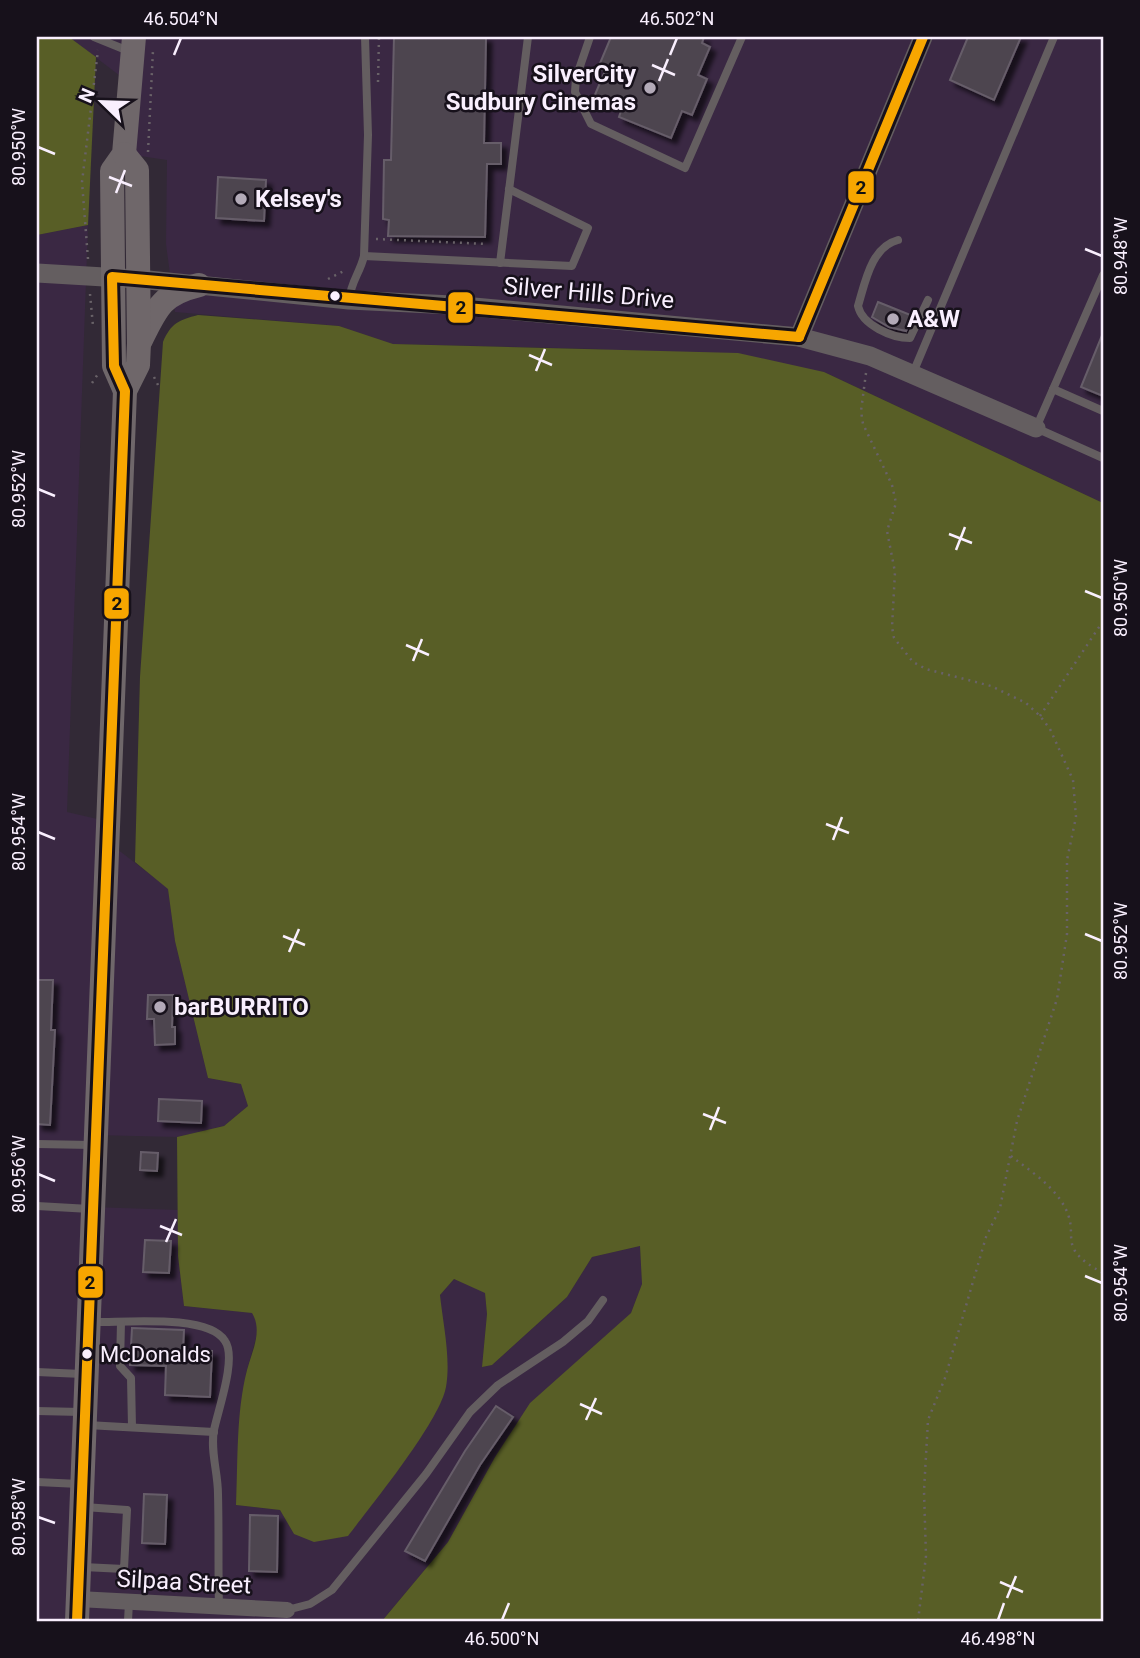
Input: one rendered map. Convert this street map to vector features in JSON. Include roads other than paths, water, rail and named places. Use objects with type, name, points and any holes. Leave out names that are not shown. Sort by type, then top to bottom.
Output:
[{"type":"main road","points":[[125,391],[114,366],[101,276],[112,171],[124,154],[134,45]]},
{"type":"main road","points":[[77,1610],[125,391],[138,365],[139,343],[137,170],[124,154]]},
{"type":"main road","points":[[139,343],[153,315],[166,298],[174,291],[199,285]]},
{"type":"street","points":[[799,337],[905,87],[923,37]]},
{"type":"street","name":"Silver Hills Drive","points":[[37,273],[138,279],[349,300],[452,305],[799,337],[870,356],[1036,428]]},
{"type":"street","name":"Silpaa Street","points":[[77,1610],[129,1602],[287,1611]]},
{"type":"lane","points":[[349,300],[351,281],[362,267],[364,256],[368,135],[365,37]]},
{"type":"lane","points":[[500,263],[528,37]]},
{"type":"lane","points":[[590,37],[576,78],[575,92],[591,124],[685,168],[742,37]]},
{"type":"lane","points":[[913,374],[1054,37]]},
{"type":"lane","points":[[97,38],[134,45]]},
{"type":"lane","points":[[364,256],[572,267],[588,228],[509,189]]},
{"type":"lane","points":[[898,240],[890,242],[877,254],[858,306],[860,313],[863,319],[888,333],[911,338],[928,300]]},
{"type":"lane","points":[[1103,275],[1036,428],[1103,458]]},
{"type":"lane","points":[[1053,389],[1103,411]]},
{"type":"lane","points":[[39,1145],[95,1145]]},
{"type":"lane","points":[[37,1200],[47,1207]]},
{"type":"lane","points":[[37,1206],[92,1209]]},
{"type":"lane","points":[[287,1611],[310,1604],[331,1590],[426,1474],[471,1412],[498,1385],[563,1342],[589,1321],[603,1300]]},
{"type":"lane","points":[[88,1322],[193,1323],[214,1331],[225,1340],[229,1353],[226,1382],[214,1432],[218,1491],[219,1607]]},
{"type":"lane","points":[[121,1322],[120,1366],[131,1378],[132,1427]]},
{"type":"lane","points":[[37,1373],[85,1374]]},
{"type":"lane","points":[[37,1410],[132,1427],[214,1432]]},
{"type":"lane","points":[[37,1482],[127,1510],[124,1569],[79,1567]]},
{"type":"lane","points":[[128,1621],[129,1602]]},
{"type":"place","name":"SilverCity Sudbury Cinemas","points":[[650,88]]},
{"type":"place","name":"Kelsey's","points":[[241,199]]},
{"type":"place","name":"A&W","points":[[893,319]]},
{"type":"place","name":"barBURRITO","points":[[160,1007]]},
{"type":"place","name":"McDonalds","points":[[87,1354]]}]
